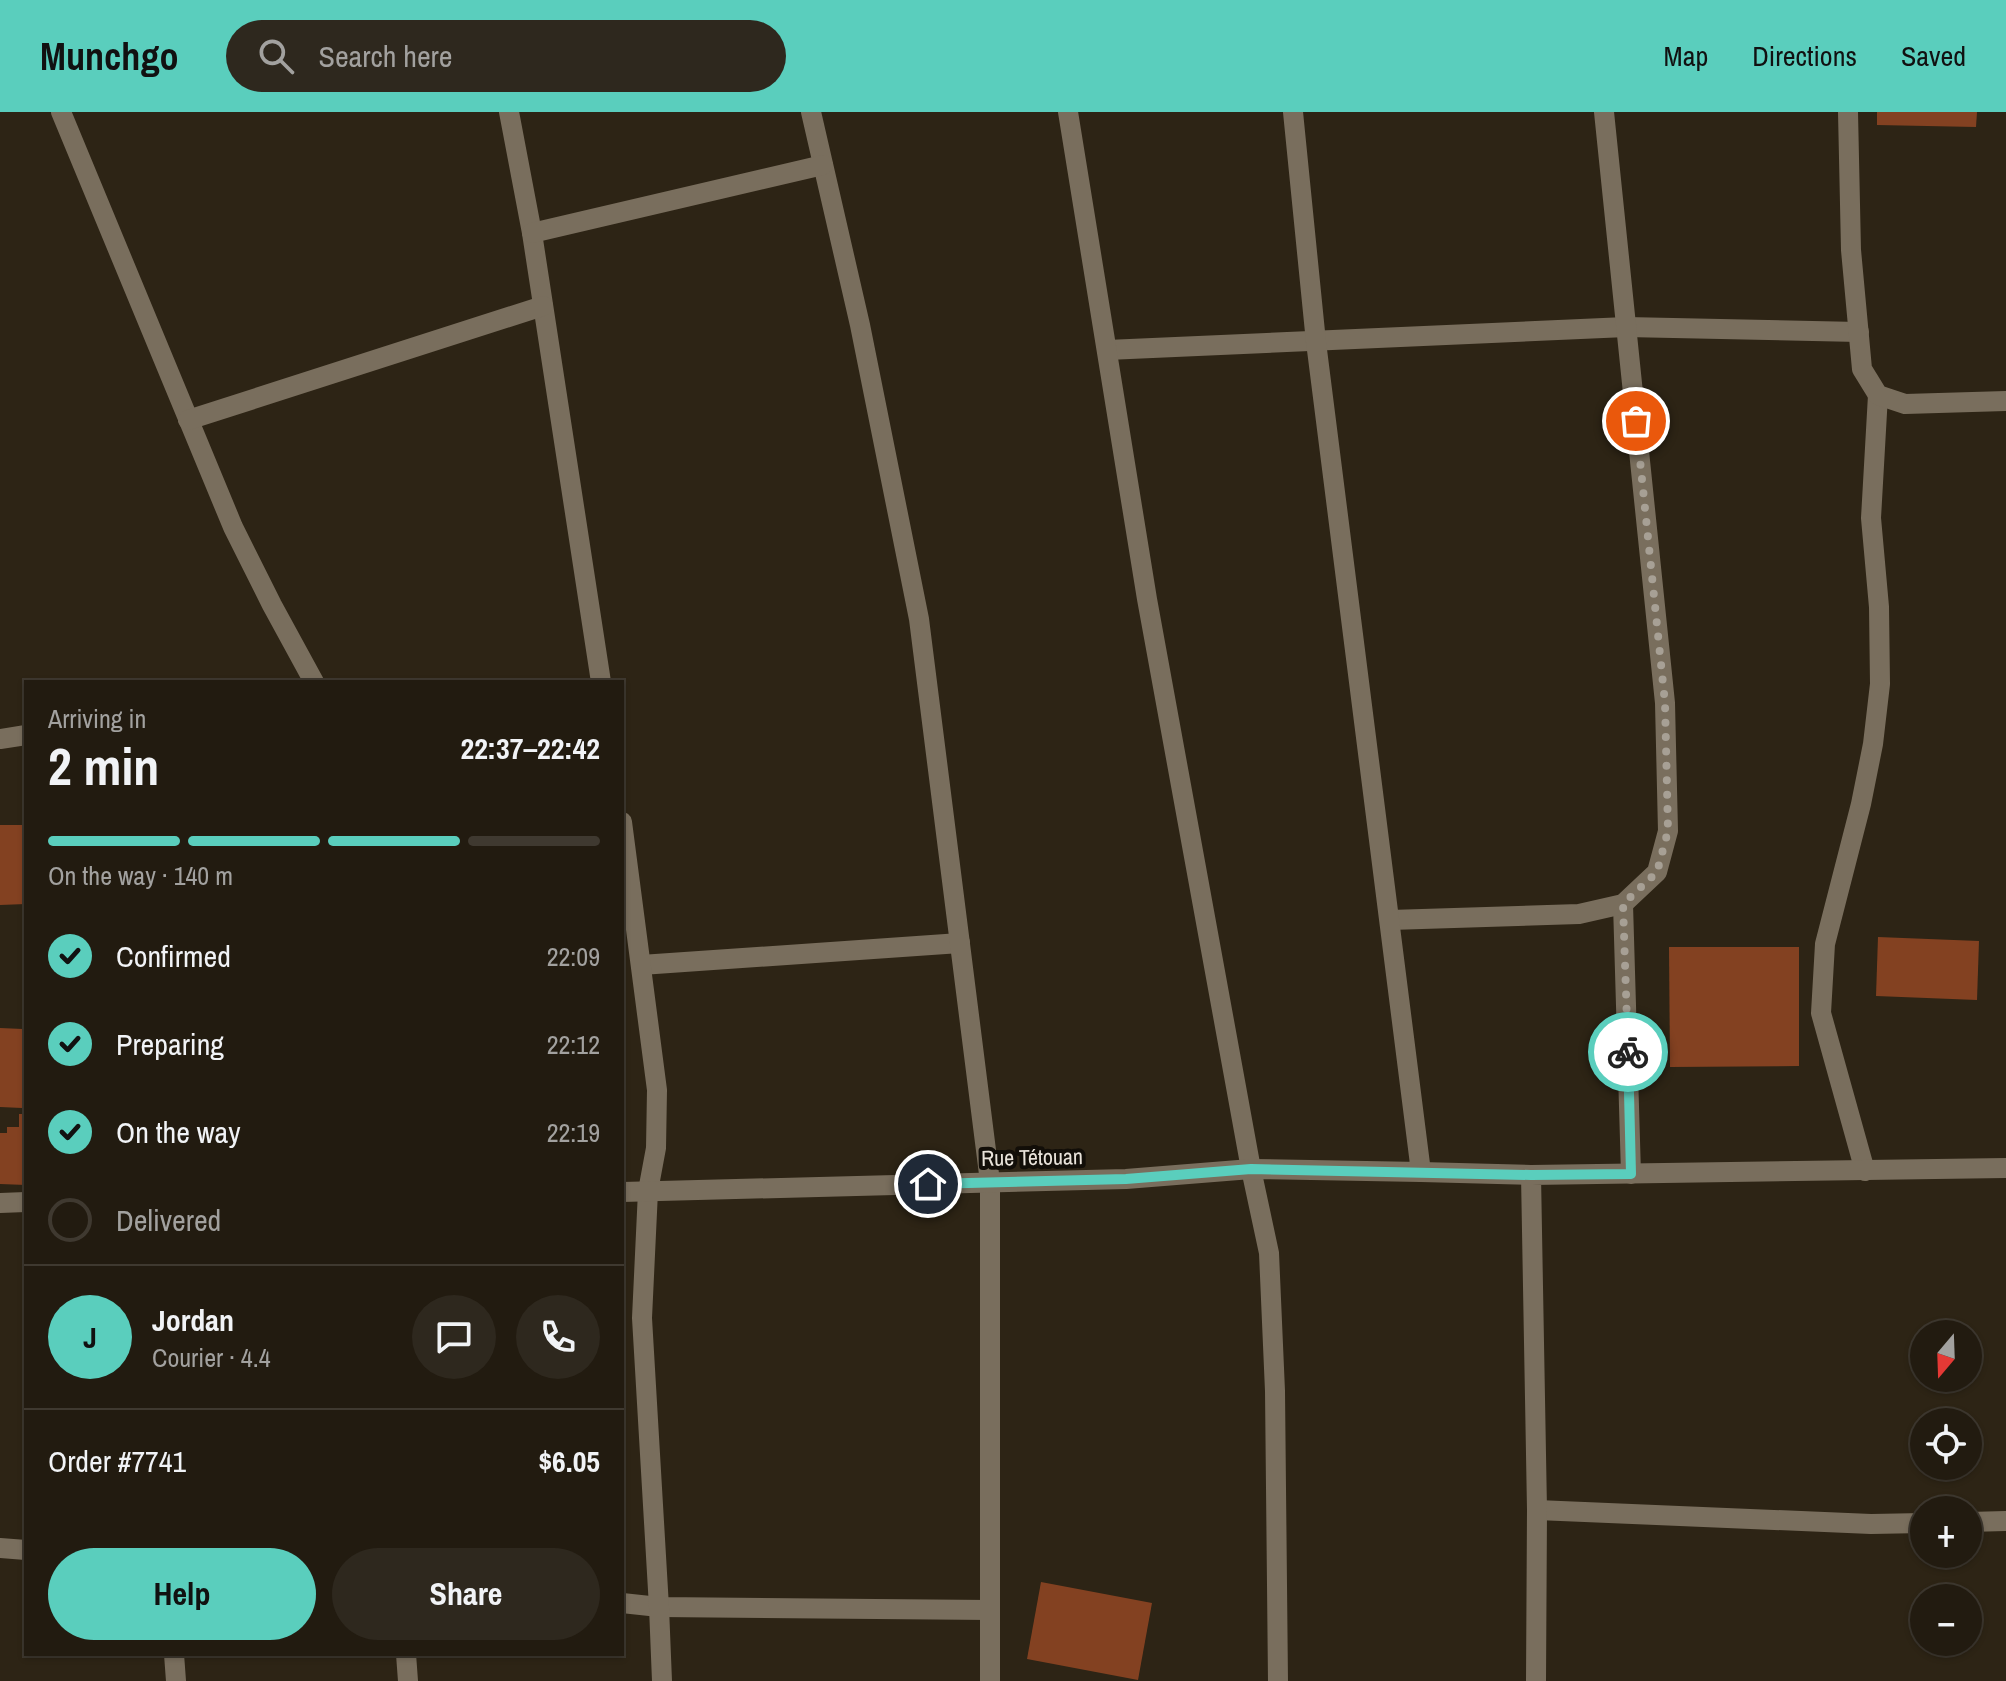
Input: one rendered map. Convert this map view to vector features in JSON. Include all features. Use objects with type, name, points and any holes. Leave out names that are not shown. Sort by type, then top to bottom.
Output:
[{"type":"street","points":[[61,112],[233,527],[313,680]]},
{"type":"street","points":[[509,112],[532,233],[601,680]]},
{"type":"street","points":[[811,112],[860,325],[919,619],[990,1182],[990,1681]]},
{"type":"street","points":[[1068,112],[1147,599],[1269,1253],[1275,1391],[1278,1681]]},
{"type":"street","points":[[1293,112],[1316,342],[1421,1172]]},
{"type":"street","points":[[1390,920],[1579,914],[1623,904],[1657,872],[1668,831],[1665,703],[1604,112]]},
{"type":"street","points":[[1848,112],[1851,250],[1862,369],[1878,395],[1871,518],[1879,607],[1880,684],[1873,744],[1861,804],[1825,944],[1821,1013],[1865,1171]]},
{"type":"street","points":[[532,233],[823,165]]},
{"type":"street","points":[[188,420],[543,306]]},
{"type":"street","points":[[1107,350],[1626,327],[1859,332]]},
{"type":"street","points":[[1878,395],[1905,404],[2006,401]]},
{"type":"street","points":[[0,739],[24,735]]},
{"type":"street","points":[[624,837],[657,1090],[656,1148],[648,1191],[644,1241],[642,1318],[662,1681]]},
{"type":"street","points":[[1623,904],[1631,1174]]},
{"type":"street","points":[[641,965],[960,943]]},
{"type":"street","name":"Rue Tétouan","points":[[624,1192],[1126,1179],[1251,1169],[1531,1175],[2006,1168]]},
{"type":"street","points":[[1531,1175],[1537,1510],[1536,1681]]},
{"type":"street","points":[[0,1203],[24,1202]]},
{"type":"street","points":[[1537,1510],[1910,1523]]},
{"type":"street","points":[[1982,1522],[2006,1521]]},
{"type":"street","points":[[0,1548],[24,1550]]},
{"type":"street","points":[[624,1603],[659,1607],[990,1610]]},
{"type":"street","points":[[174,1656],[176,1681]]},
{"type":"street","points":[[406,1656],[408,1681]]},
{"type":"building","points":[[1877,112],[1977,112],[1976,127],[1877,125]]},
{"type":"building","points":[[0,825],[24,825],[24,904],[0,905]]},
{"type":"building","points":[[1878,937],[1979,941],[1977,1000],[1876,996]]},
{"type":"building","points":[[1669,947],[1799,947],[1799,1066],[1670,1067]]},
{"type":"building","points":[[0,1028],[23,1029],[22,1108],[0,1107]]},
{"type":"building","points":[[19,1114],[24,1114],[24,1185],[0,1184],[0,1133],[7,1133],[7,1127],[19,1127]]},
{"type":"building","points":[[1041,1582],[1152,1603],[1138,1680],[1027,1659]]},
{"type":"way so far","points":[[1628,1052],[1623,904],[1657,872],[1668,831],[1665,703],[1636,421]]},
{"type":"route","points":[[928,1184],[1126,1179],[1251,1169],[1631,1174],[1628,1052]]}]
